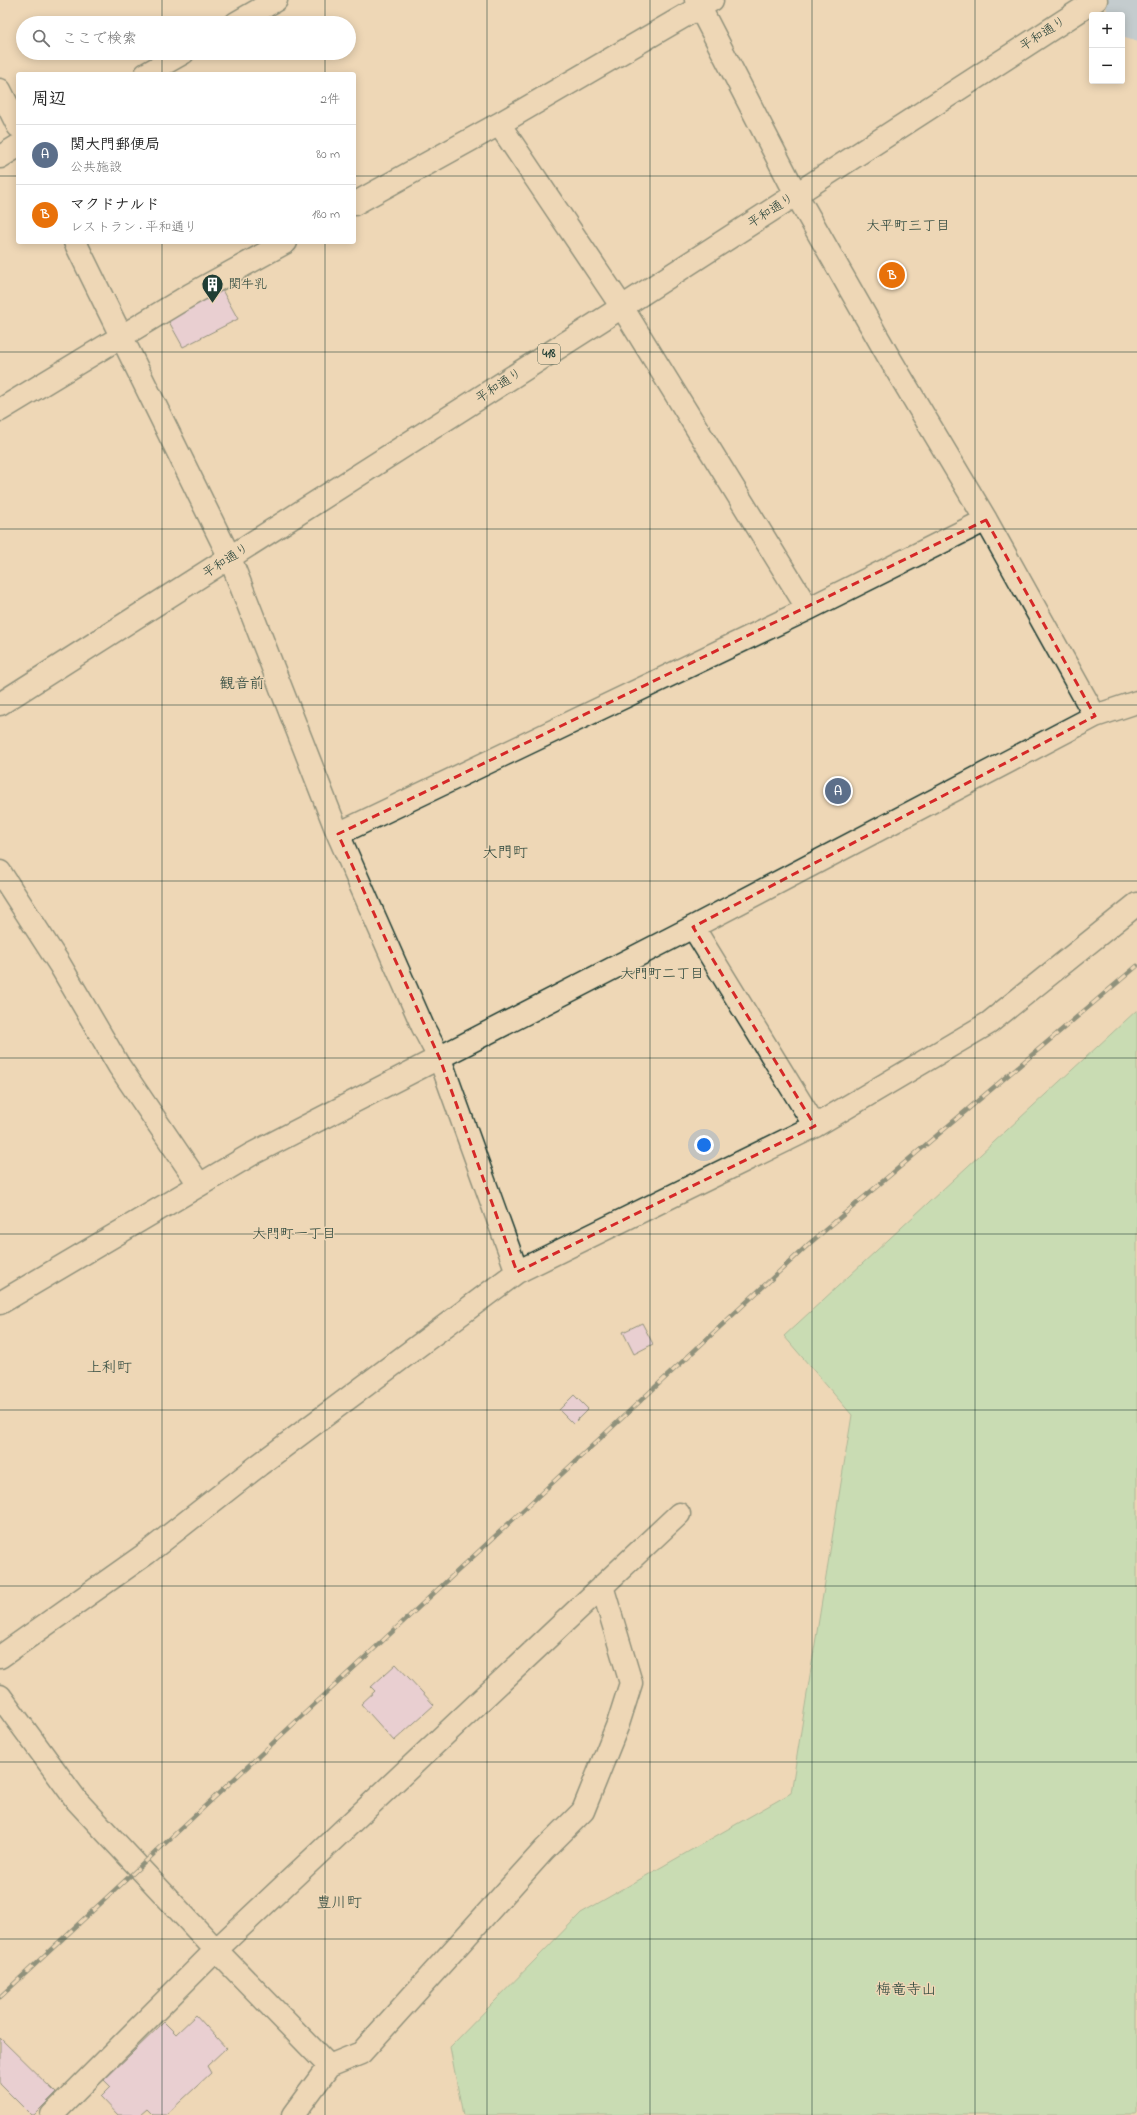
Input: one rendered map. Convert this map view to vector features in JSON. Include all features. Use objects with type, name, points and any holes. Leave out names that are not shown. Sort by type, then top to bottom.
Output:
[{"type":"main road","points":[[248,16],[276,0]]},
{"type":"main road","name":"平和通り","points":[[0,704],[622,307],[1096,0]]},
{"type":"main road","points":[[356,203],[499,124],[702,2],[796,194],[887,354],[986,520],[1095,716]]},
{"type":"main road","points":[[150,72],[171,60]]},
{"type":"main road","points":[[0,90],[16,122]]},
{"type":"main road","points":[[499,124],[622,307],[808,609]]},
{"type":"main road","points":[[0,157],[16,147]]},
{"type":"main road","points":[[76,244],[230,558],[338,834],[423,1027],[440,1058],[517,1272]]},
{"type":"main road","points":[[0,410],[122,338],[190,295],[282,244]]},
{"type":"main road","points":[[338,834],[808,609],[986,520]]},
{"type":"main road","points":[[0,1303],[147,1218],[199,1184],[252,1154],[693,927],[1095,716],[1137,702]]},
{"type":"main road","points":[[0,872],[60,965],[119,1066],[199,1184]]},
{"type":"main road","points":[[0,1656],[147,1553],[259,1465],[517,1272],[815,1126],[989,1023],[1137,904]]},
{"type":"main road","points":[[693,927],[815,1126]]},
{"type":"main road","points":[[52,2115],[216,1950],[679,1514]]},
{"type":"main road","points":[[293,2115],[329,2066],[361,2053],[544,1850],[583,1811],[618,1724],[631,1683],[602,1586]]},
{"type":"main road","points":[[0,1696],[77,1801],[216,1950],[329,2066]]},
{"type":"highlighted area","points":[[986,520],[1095,716],[693,927],[815,1126],[517,1272],[440,1059],[338,834]]},
{"type":"green space","points":[[1137,1010],[1137,2115],[463,2115],[450,2047],[581,1913],[791,1793],[852,1415],[784,1336]]},
{"type":"building","name":"関牛乳","points":[[222,290],[238,319],[183,347],[168,320]]},
{"type":"building","points":[[642,1323],[653,1344],[634,1354],[623,1332]]},
{"type":"building","points":[[574,1395],[588,1409],[573,1424],[559,1410]]},
{"type":"building","points":[[396,1664],[434,1705],[394,1741],[361,1704],[375,1691],[371,1687]]},
{"type":"building","points":[[196,2015],[226,2048],[207,2066],[211,2073],[166,2115],[153,2115],[147,2109],[140,2115],[118,2115],[101,2097],[111,2087],[104,2080],[164,2022],[176,2034]]},
{"type":"building","points":[[0,2038],[56,2093],[34,2115],[31,2115],[0,2084]]},
{"type":"waterway","points":[[1135,0],[1137,11]]},
{"type":"railway","points":[[0,1997],[810,1243],[1137,966]]},
{"type":"place","name":"マクドナルド","points":[[892,275]]},
{"type":"place","name":"関牛乳","points":[[213,304]]},
{"type":"place","name":"関大門郵便局","points":[[838,791]]},
{"type":"district","name":"大平町三丁目","points":[[908,226]]},
{"type":"district","name":"観音前","points":[[242,684]]},
{"type":"district","name":"大門町","points":[[505,853]]},
{"type":"district","name":"大門町二丁目","points":[[662,974]]},
{"type":"district","name":"大門町一丁目","points":[[294,1234]]},
{"type":"district","name":"上利町","points":[[109,1368]]},
{"type":"district","name":"豊川町","points":[[339,1903]]},
{"type":"district","name":"梅竜寺山","points":[[906,1990]]}]
